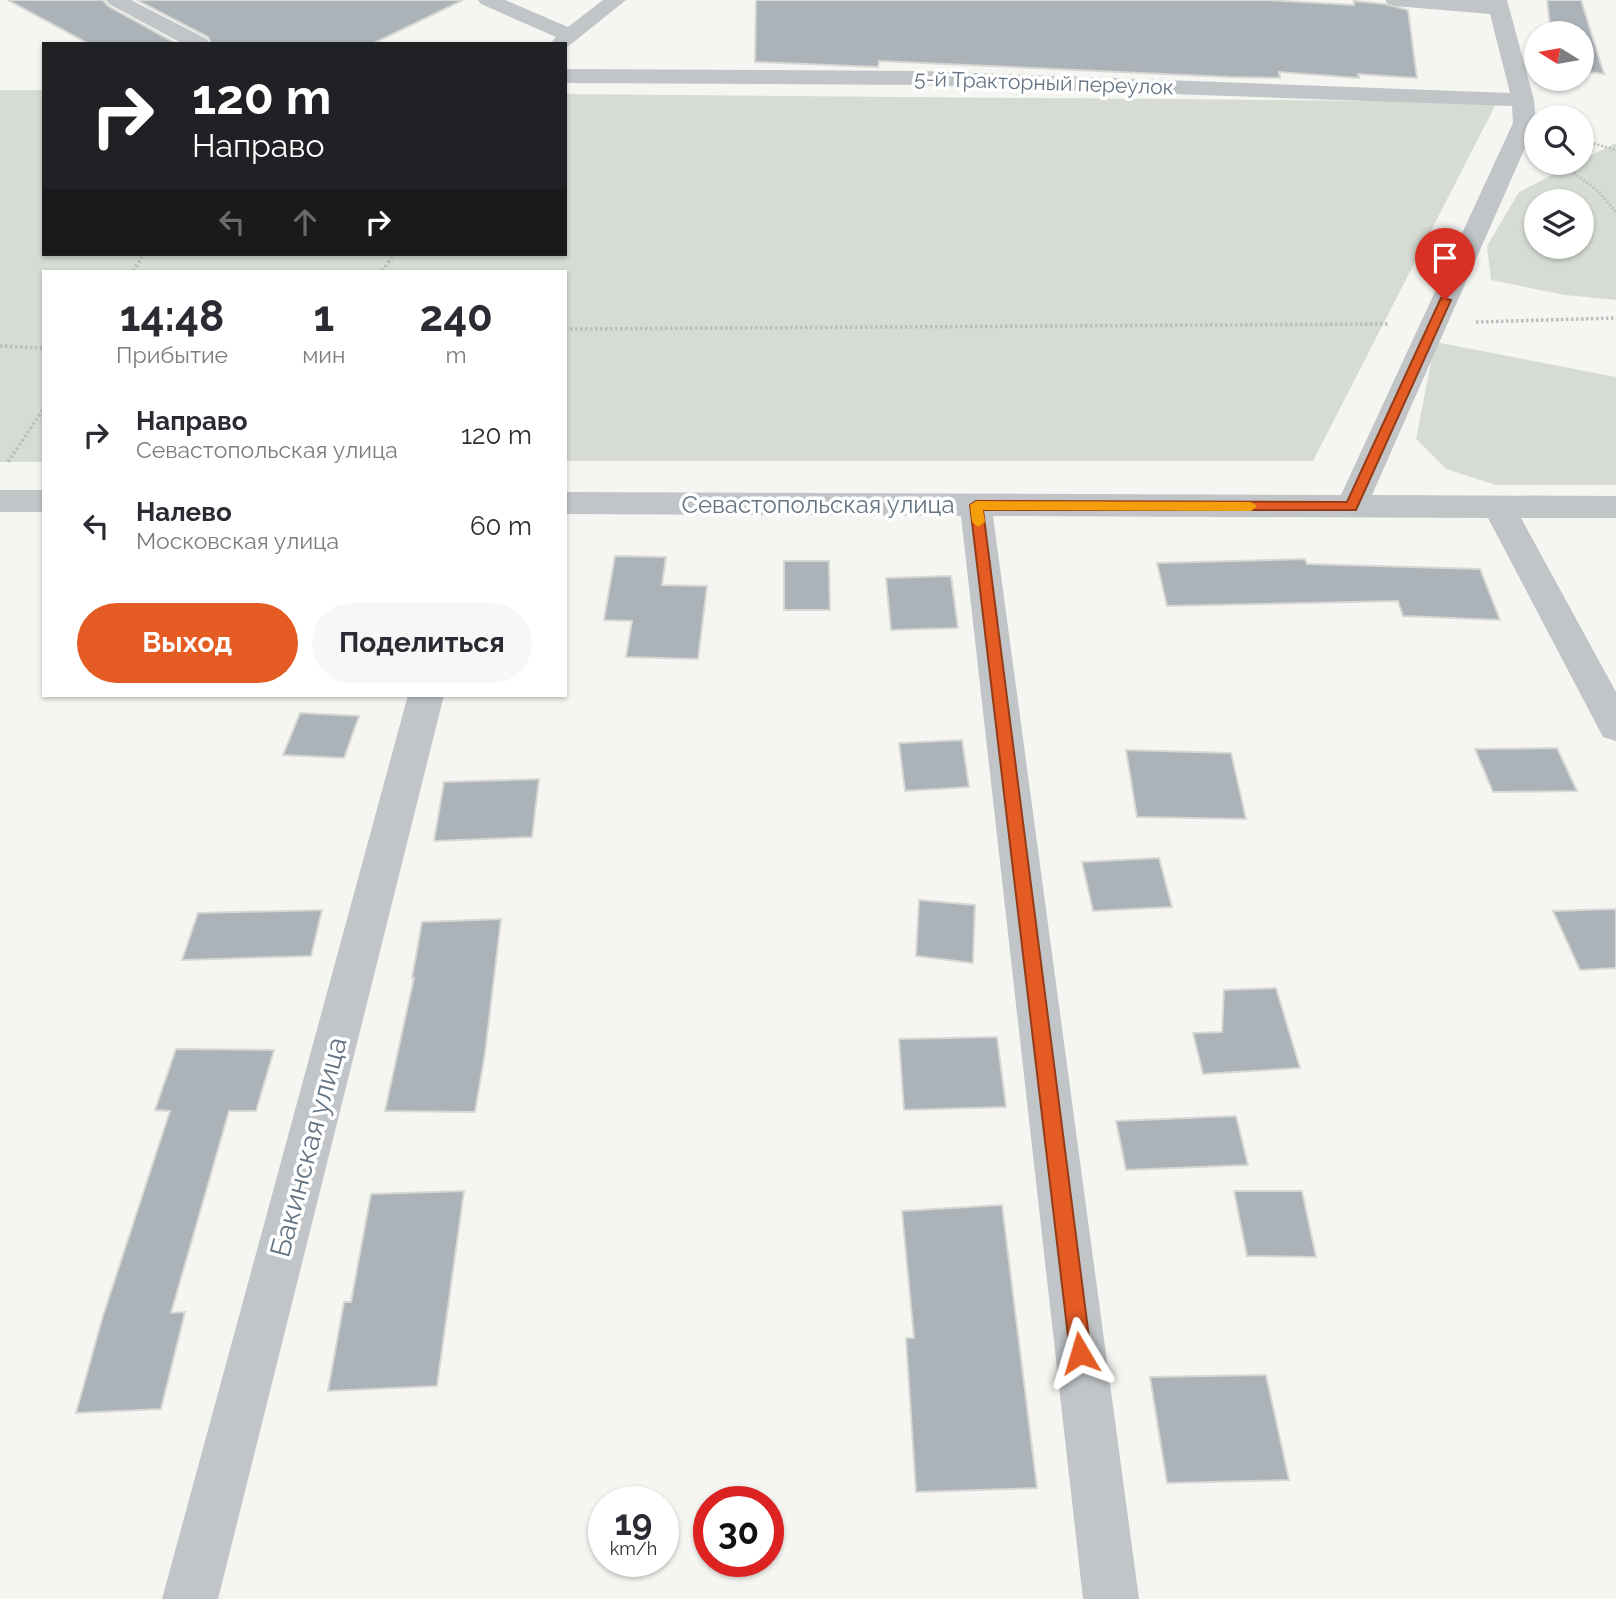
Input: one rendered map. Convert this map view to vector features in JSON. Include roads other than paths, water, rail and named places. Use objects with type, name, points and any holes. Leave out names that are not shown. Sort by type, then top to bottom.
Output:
[{"type":"street","points":[[116,0],[195,42]]},
{"type":"street","points":[[488,0],[564,39],[616,0]]},
{"type":"street","points":[[1351,507],[1525,123],[1522,100],[1498,4],[1395,0]]},
{"type":"street","name":"5-й Тракторный переулок","points":[[567,76],[921,78],[1522,100]]},
{"type":"street","points":[[0,501],[42,501]]},
{"type":"street","name":"Севастопольская улица","points":[[567,503],[1616,507]]},
{"type":"street","points":[[976,505],[1111,1599]]},
{"type":"street","points":[[1498,506],[1616,726]]},
{"type":"street","name":"Бакинская улица","points":[[190,1599],[425,697]]}]
